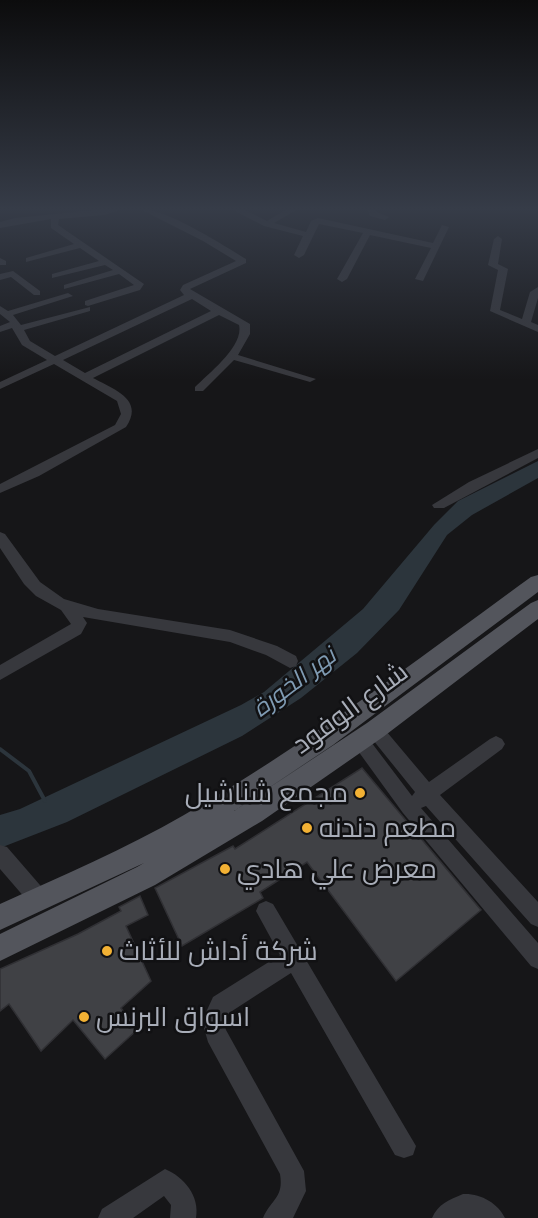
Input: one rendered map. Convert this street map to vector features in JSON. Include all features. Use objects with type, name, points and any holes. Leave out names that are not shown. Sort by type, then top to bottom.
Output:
[{"type":"main road","name":"شارع الوفود","points":[[0,917],[120,862],[191,824],[248,789],[538,582]]},
{"type":"main road","name":"شارع الوفود","points":[[0,948],[146,876],[245,819],[367,734],[538,608]]},
{"type":"street","points":[[56,276],[92,266]]},
{"type":"street","points":[[0,329],[16,327],[87,306],[139,286],[112,266]]},
{"type":"street","points":[[199,389],[231,356],[246,334],[246,326],[185,290],[186,287],[237,266]]},
{"type":"street","points":[[342,279],[349,266]]},
{"type":"street","points":[[420,279],[426,266]]},
{"type":"street","points":[[495,266],[503,269],[495,311],[538,329]]},
{"type":"street","points":[[0,489],[84,448],[124,423],[127,411],[125,403],[26,342],[3,312],[67,292],[120,271]]},
{"type":"street","points":[[0,277],[13,274],[37,292]]},
{"type":"street","points":[[525,324],[535,292],[538,290]]},
{"type":"street","points":[[0,386],[188,297],[189,293]]},
{"type":"street","points":[[86,377],[214,314],[217,310]]},
{"type":"street","points":[[231,356],[310,378]]},
{"type":"street","points":[[439,506],[474,484],[538,453]]},
{"type":"street","points":[[0,537],[33,584],[66,606],[94,615],[240,638],[261,645],[290,662]]},
{"type":"street","points":[[0,672],[76,630],[79,623],[66,606]]},
{"type":"street","points":[[367,734],[427,794],[538,917]]},
{"type":"street","points":[[367,734],[409,807],[538,959]]},
{"type":"street","points":[[409,807],[496,744]]},
{"type":"street","points":[[1,855],[39,899]]},
{"type":"street","points":[[266,911],[404,1146]]},
{"type":"street","points":[[276,1218],[291,1201],[294,1186],[292,1171],[216,1034],[213,1021],[221,1005],[295,958]]},
{"type":"street","points":[[111,1218],[165,1181],[180,1194],[185,1213],[183,1218]]},
{"type":"street","points":[[445,1218],[457,1208],[466,1205],[475,1206],[492,1218]]},
{"type":"water","name":"نهر الخورة","points":[[538,461],[538,478],[472,515],[447,535],[399,610],[357,653],[301,698],[242,736],[67,822],[0,848],[0,815],[20,809],[264,692],[363,609],[434,525],[458,501]]},
{"type":"building","points":[[362,768],[481,910],[396,981],[307,862],[260,892],[263,898],[182,946],[155,888],[233,846],[235,849]]},
{"type":"building","points":[[140,896],[148,915],[126,926],[151,981],[121,1008],[137,1030],[105,1059],[73,1020],[41,1051],[9,1004],[0,1011],[0,969],[78,934],[121,911],[119,907]]},
{"type":"waterway","points":[[0,749],[29,771],[45,801]]},
{"type":"place","name":"مجمع شناشيل","points":[[360,793]]},
{"type":"place","name":"مطعم دندنه","points":[[307,828]]},
{"type":"place","name":"معرض علي هادي","points":[[225,869]]},
{"type":"place","name":"شركة أداش للأثاث","points":[[107,951]]},
{"type":"place","name":"اسواق البرنس","points":[[84,1017]]}]
